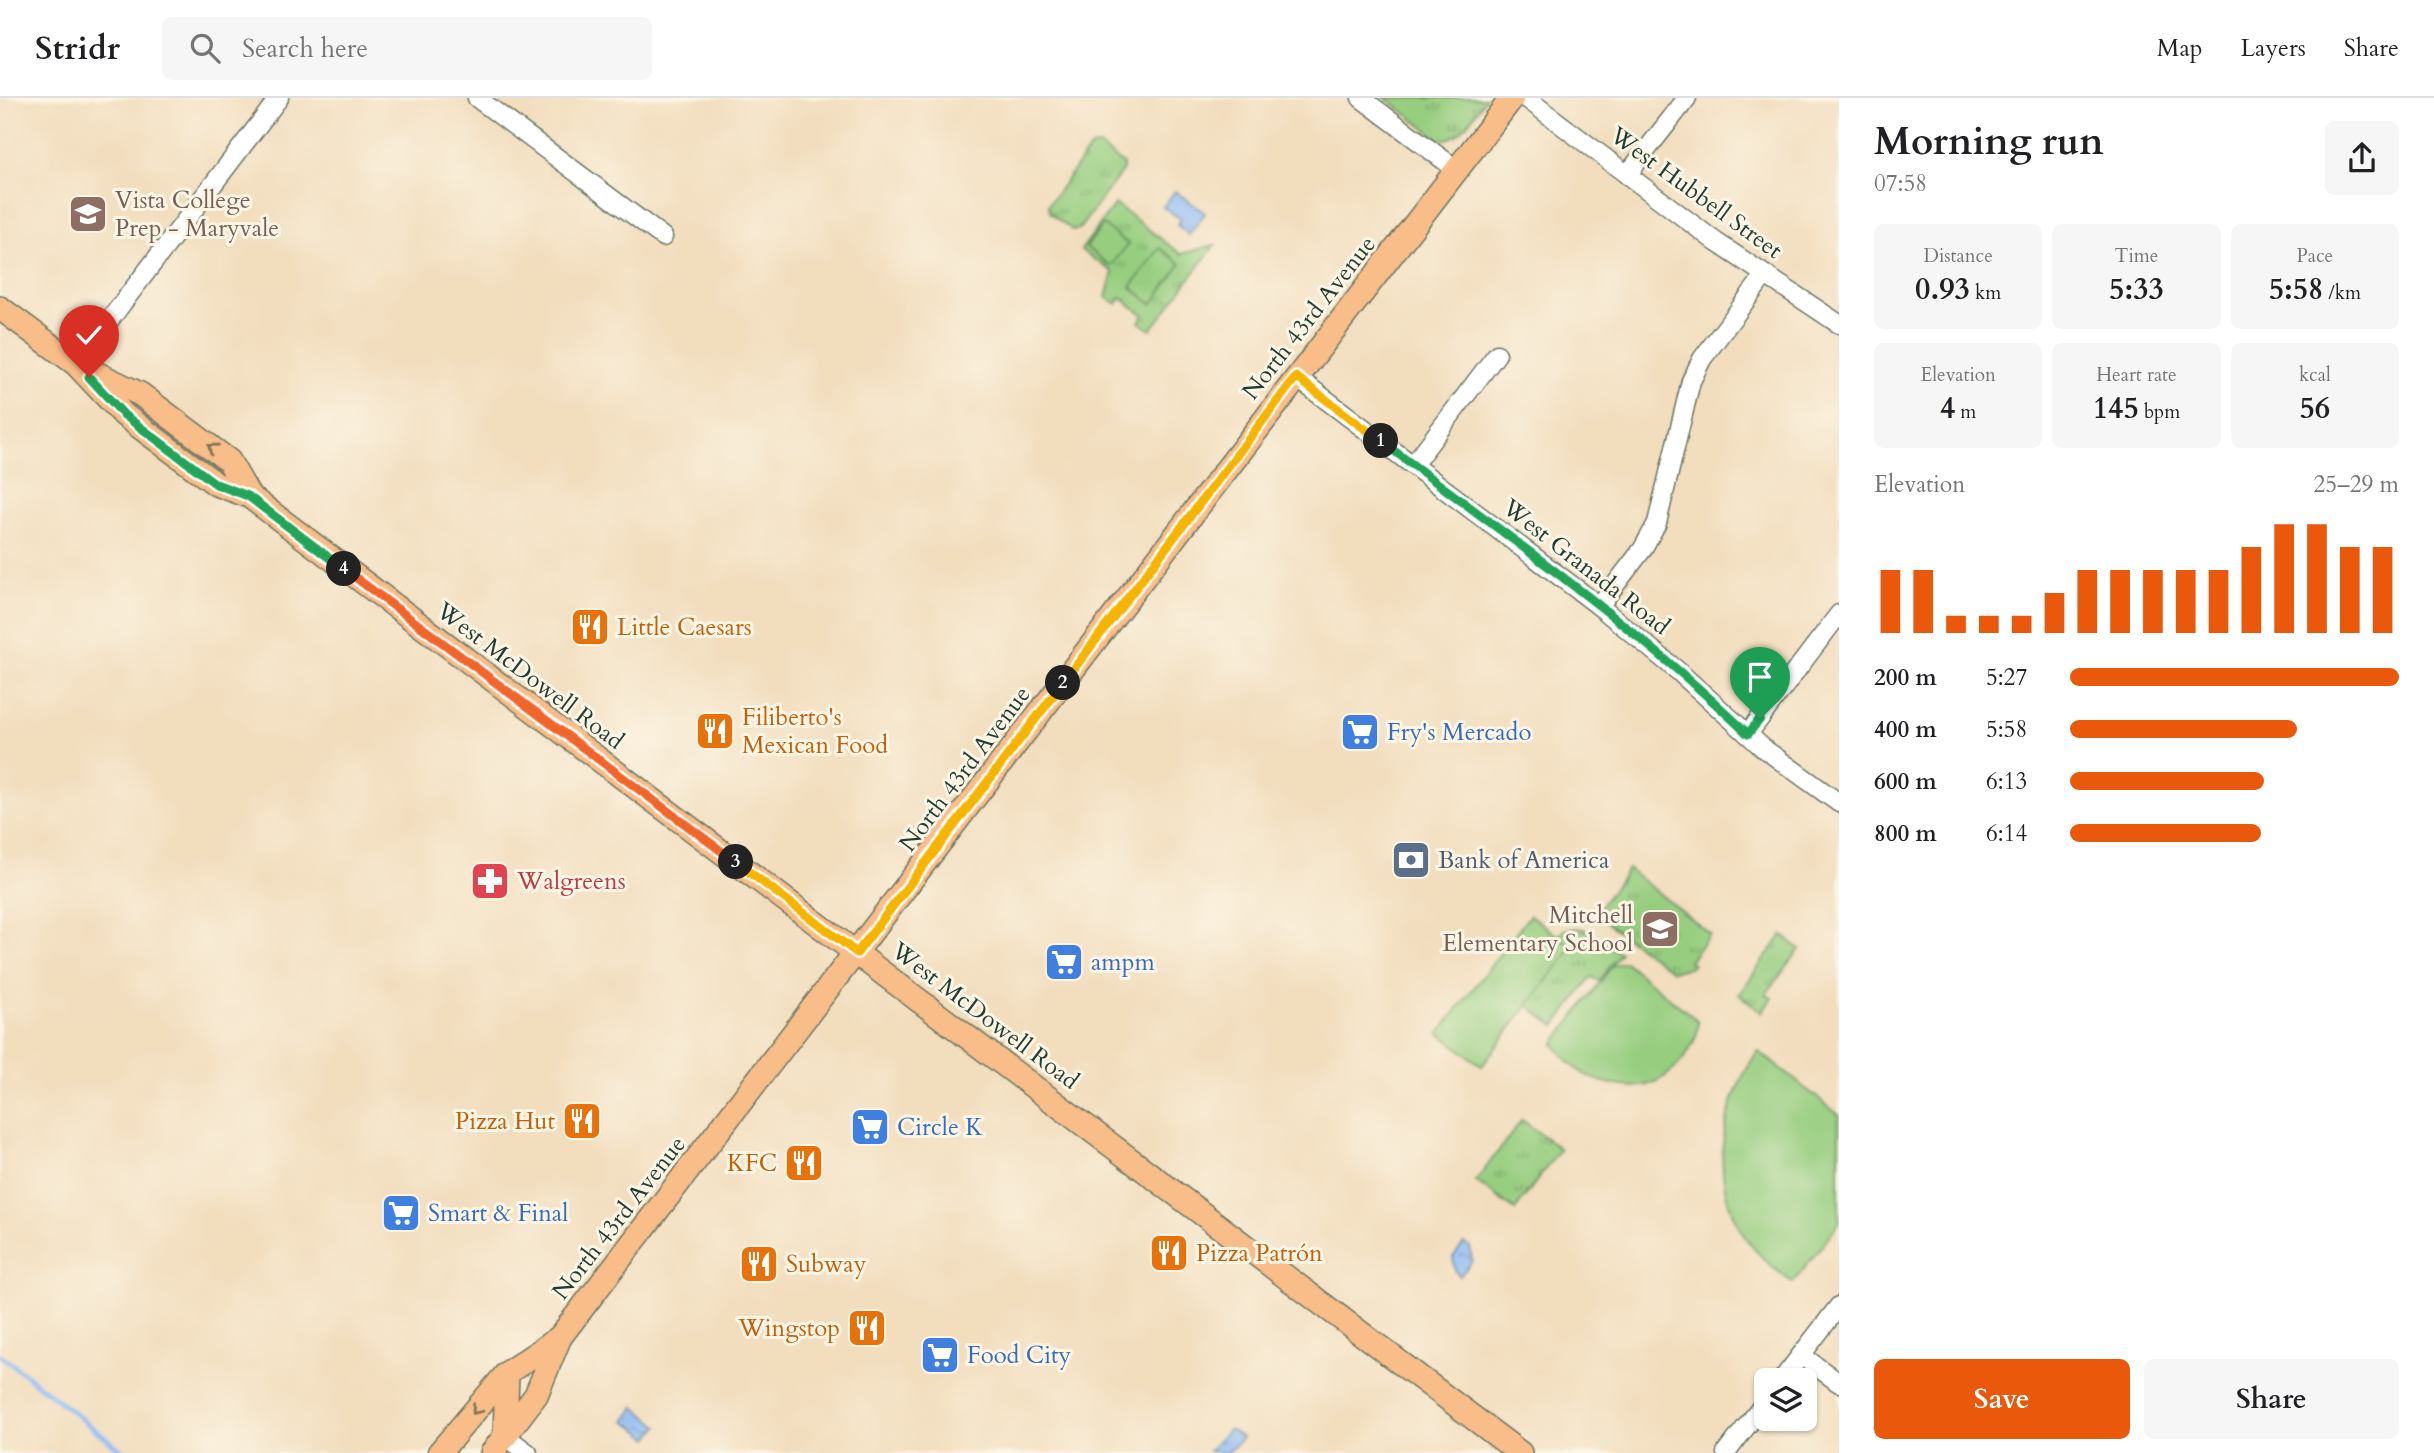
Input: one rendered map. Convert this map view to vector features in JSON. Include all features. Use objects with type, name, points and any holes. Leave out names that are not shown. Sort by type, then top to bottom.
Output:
[{"type":"main road","name":"North 43rd Avenue","points":[[499,1444],[536,1395],[560,1337],[1512,98]]},
{"type":"main road","name":"West McDowell Road","points":[[0,308],[76,364],[140,394],[229,461],[248,496],[1520,1453]]},
{"type":"main road","name":"North 43rd Avenue","points":[[439,1453],[507,1373],[560,1337]]},
{"type":"main road","points":[[507,1373],[536,1395]]},
{"type":"main road","points":[[499,1444],[507,1373]]},
{"type":"street","points":[[76,364],[279,98]]},
{"type":"street","points":[[477,98],[663,237]]},
{"type":"street","points":[[1361,98],[1457,170]]},
{"type":"street","name":"West Hubbell Street","points":[[1526,98],[1765,275],[1839,324]]},
{"type":"street","points":[[1627,175],[1687,98]]},
{"type":"street","points":[[1599,606],[1642,550],[1657,523],[1691,381],[1702,359],[1765,275]]},
{"type":"street","points":[[1413,465],[1497,354]]},
{"type":"street","name":"West Granada Road","points":[[1296,377],[1599,606],[1684,676],[1748,734],[1839,803]]},
{"type":"street","points":[[1748,734],[1839,614]]},
{"type":"street","points":[[1791,1368],[1839,1306]]},
{"type":"street","points":[[1801,1355],[1839,1383]]},
{"type":"street","points":[[1726,1453],[1754,1417]]},
{"type":"street","points":[[499,1444],[528,1453]]},
{"type":"green space","points":[[1385,98],[1486,98],[1461,132],[1447,139],[1439,139]]},
{"type":"green space","points":[[1099,146],[1123,164],[1123,170],[1079,229],[1072,230],[1050,213],[1048,205],[1091,147]]},
{"type":"green space","points":[[1115,204],[1181,254],[1215,245],[1151,330],[1139,322],[1144,315],[1121,298],[1117,304],[1106,297],[1113,272],[1081,250]]},
{"type":"green space","points":[[1103,225],[1128,244],[1111,266],[1086,247]]},
{"type":"green space","points":[[1160,248],[1181,264],[1152,304],[1131,287]]},
{"type":"green space","points":[[1628,869],[1710,934],[1689,961],[1693,964],[1689,968],[1672,971],[1595,914]]},
{"type":"green space","points":[[1530,915],[1572,947],[1482,1066],[1439,1033]]},
{"type":"green space","points":[[1584,929],[1620,953],[1599,981],[1592,977],[1555,1026],[1527,1005],[1558,937],[1564,930]]},
{"type":"green space","points":[[1782,935],[1800,949],[1766,994],[1772,998],[1762,1012],[1739,994]]},
{"type":"green space","points":[[1625,962],[1698,1021],[1697,1031],[1688,1052],[1672,1071],[1652,1083],[1635,1087],[1620,1086],[1590,1077],[1572,1064],[1554,1044],[1613,965]]},
{"type":"green space","points":[[1758,1051],[1839,1115],[1839,1223],[1793,1283],[1764,1259],[1745,1237],[1730,1207],[1724,1184],[1722,1161],[1728,1114],[1746,1071]]},
{"type":"green space","points":[[1522,1120],[1560,1149],[1515,1210],[1476,1181]]},
{"type":"water","points":[[1175,191],[1205,213],[1189,235],[1177,225],[1181,219],[1163,207]]},
{"type":"water","points":[[1464,1243],[1470,1247],[1472,1261],[1460,1276],[1455,1271],[1453,1257]]},
{"type":"water","points":[[635,1407],[659,1426],[649,1438],[625,1420]]},
{"type":"water","points":[[1229,1429],[1242,1438],[1227,1453],[1209,1451]]},
{"type":"waterway","points":[[0,1355],[125,1453]]},
{"type":"place","name":"Vista College Prep - Maryvale","points":[[88,214]]},
{"type":"place","name":"Little Caesars","points":[[590,627]]},
{"type":"place","name":"Filiberto's Mexican Food","points":[[715,731]]},
{"type":"place","name":"Fry's Mercado","points":[[1360,732]]},
{"type":"place","name":"Bank of America","points":[[1411,860]]},
{"type":"place","name":"Walgreens","points":[[490,881]]},
{"type":"place","name":"Mitchell Elementary School","points":[[1660,929]]},
{"type":"place","name":"ampm","points":[[1064,962]]},
{"type":"place","name":"Pizza Hut","points":[[582,1121]]},
{"type":"place","name":"Circle K","points":[[870,1127]]},
{"type":"place","name":"KFC","points":[[804,1163]]},
{"type":"place","name":"Smart & Final","points":[[401,1213]]},
{"type":"place","name":"Pizza Patrón","points":[[1169,1253]]},
{"type":"place","name":"Subway","points":[[759,1264]]},
{"type":"place","name":"Wingstop","points":[[867,1328]]},
{"type":"place","name":"Food City","points":[[940,1355]]},
{"type":"route","points":[[89,377],[124,415],[216,484],[248,496],[491,681],[857,953],[1296,377],[1599,606],[1684,676],[1748,734],[1760,719]]}]
